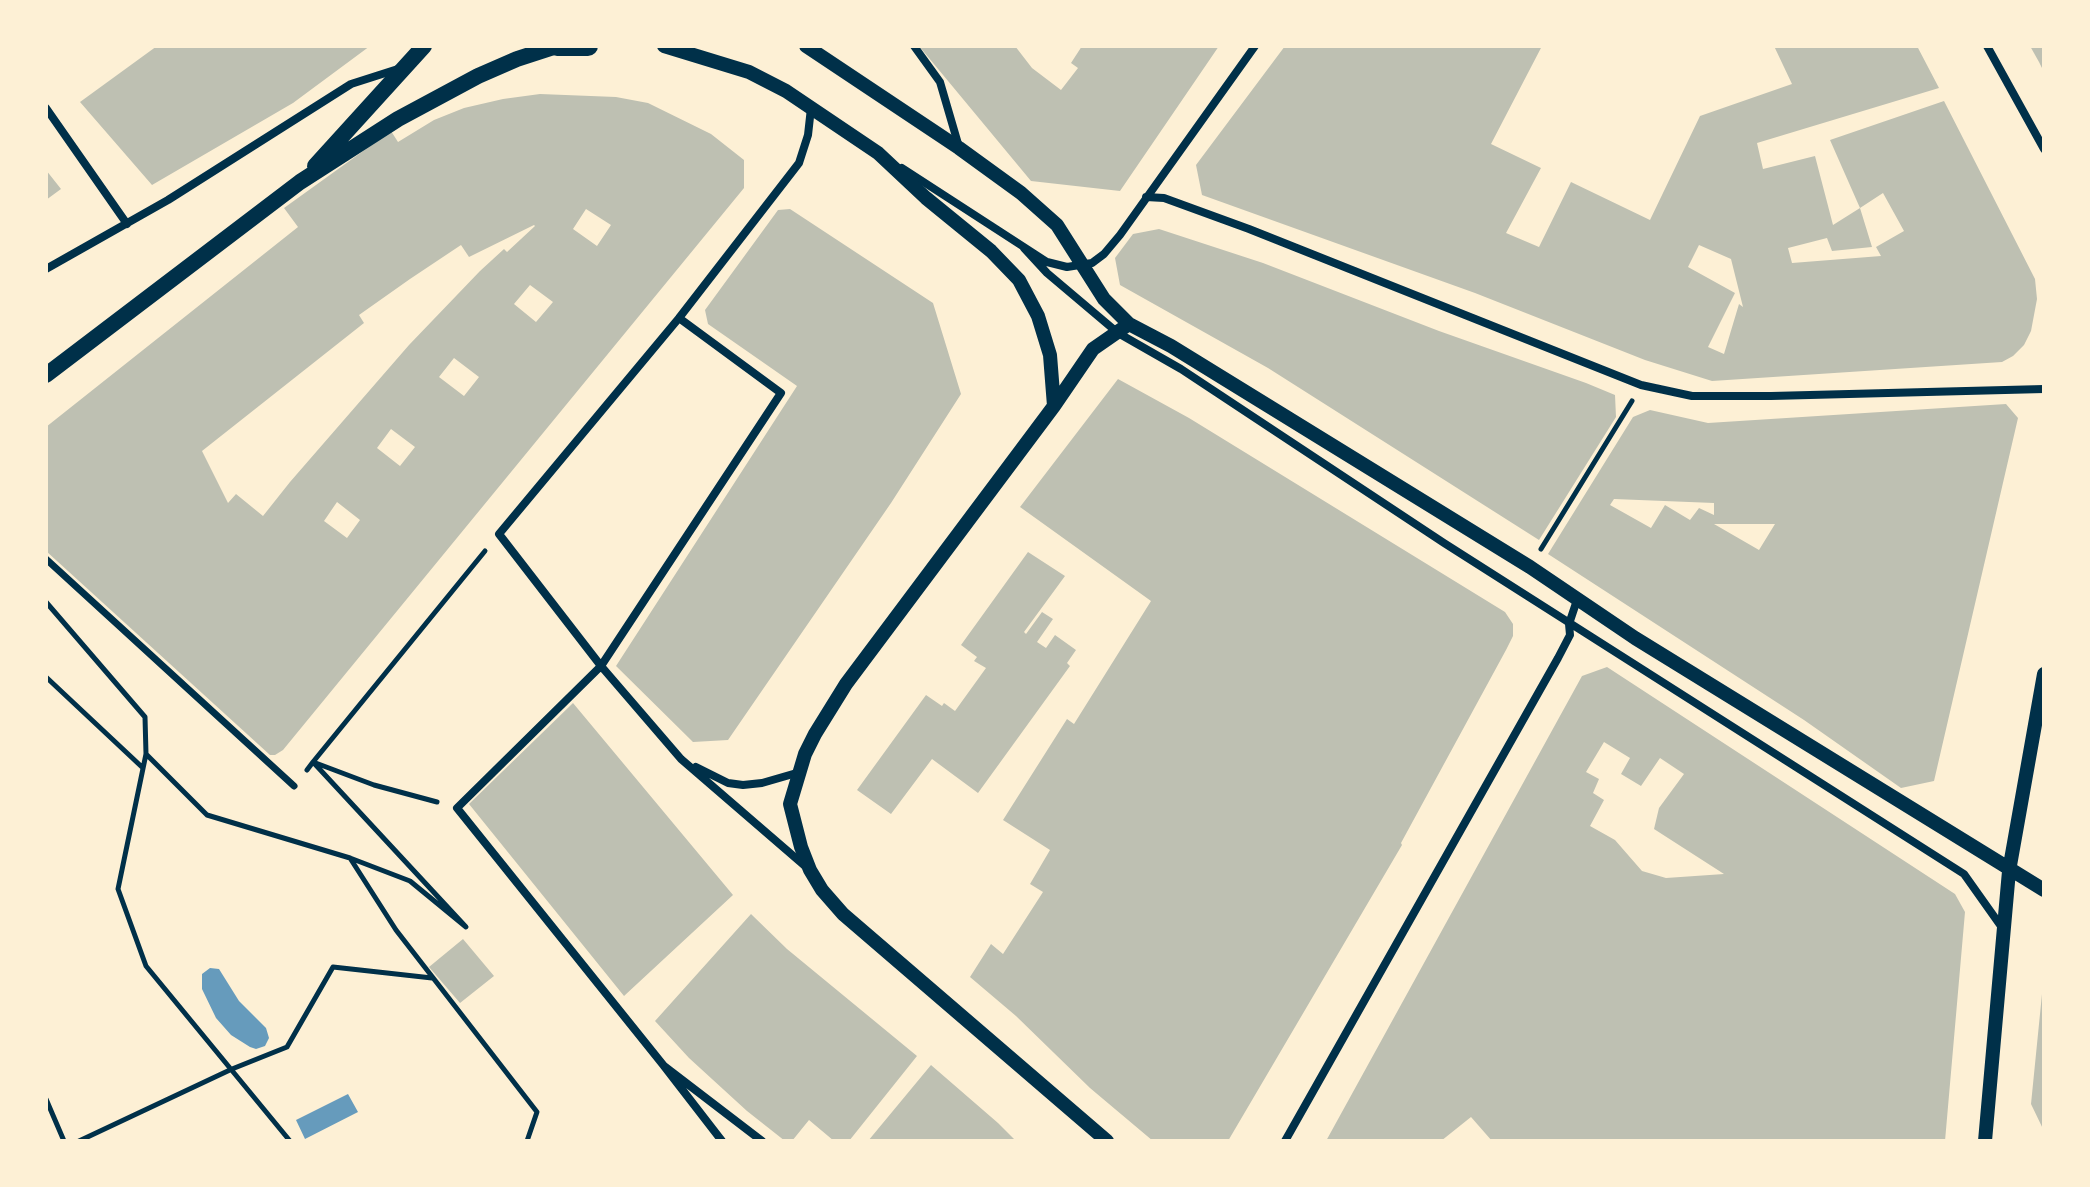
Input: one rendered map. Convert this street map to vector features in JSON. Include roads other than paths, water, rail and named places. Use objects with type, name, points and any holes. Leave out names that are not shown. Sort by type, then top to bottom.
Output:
[{"type":"main road","points":[[300,182],[424,46]]},
{"type":"main road","points":[[46,375],[300,182],[398,119],[517,59],[557,46],[588,46]]},
{"type":"street","points":[[664,46],[749,72],[811,108],[1056,266],[1083,266],[1104,254],[1255,46]]},
{"type":"street","points":[[806,46],[1021,193],[1057,225],[1124,328],[1171,346],[2044,890]]},
{"type":"street","points":[[914,46],[940,82],[959,148]]},
{"type":"street","points":[[1987,46],[2044,149]]},
{"type":"street","points":[[46,269],[127,224],[351,84],[405,67]]},
{"type":"street","points":[[46,108],[127,224]]},
{"type":"street","points":[[810,870],[681,759],[601,666],[499,534],[679,318],[799,163],[808,135],[811,108]]},
{"type":"street","points":[[878,153],[926,198],[991,251],[1019,280],[1044,332],[1050,355],[1054,406]]},
{"type":"street","points":[[1146,197],[1164,198],[1249,229],[1641,385],[1692,396],[2044,389]]},
{"type":"street","points":[[1024,248],[1047,273],[1181,369],[1569,624],[1718,715],[1964,874],[2003,929]]},
{"type":"street","points":[[679,318],[781,393],[601,666],[457,808],[722,1141]]},
{"type":"street","points":[[1107,1141],[843,914],[822,890],[810,870],[790,804],[805,754],[840,693],[1093,349],[1124,328]]},
{"type":"street","points":[[46,559],[294,786]]},
{"type":"street","points":[[1285,1141],[1558,658],[1570,635],[1569,624],[1577,600]]},
{"type":"street","points":[[1988,1136],[2009,871],[2044,674]]},
{"type":"street","points":[[681,759],[720,779],[743,785],[762,783],[802,771]]},
{"type":"street","points":[[664,1066],[762,1141]]},
{"type":"water","points":[[210,968],[219,969],[239,1001],[266,1028],[269,1038],[265,1046],[250,1047],[231,1035],[216,1018],[202,989],[202,974]]},
{"type":"water","points":[[348,1094],[358,1112],[305,1139],[296,1120]]}]
